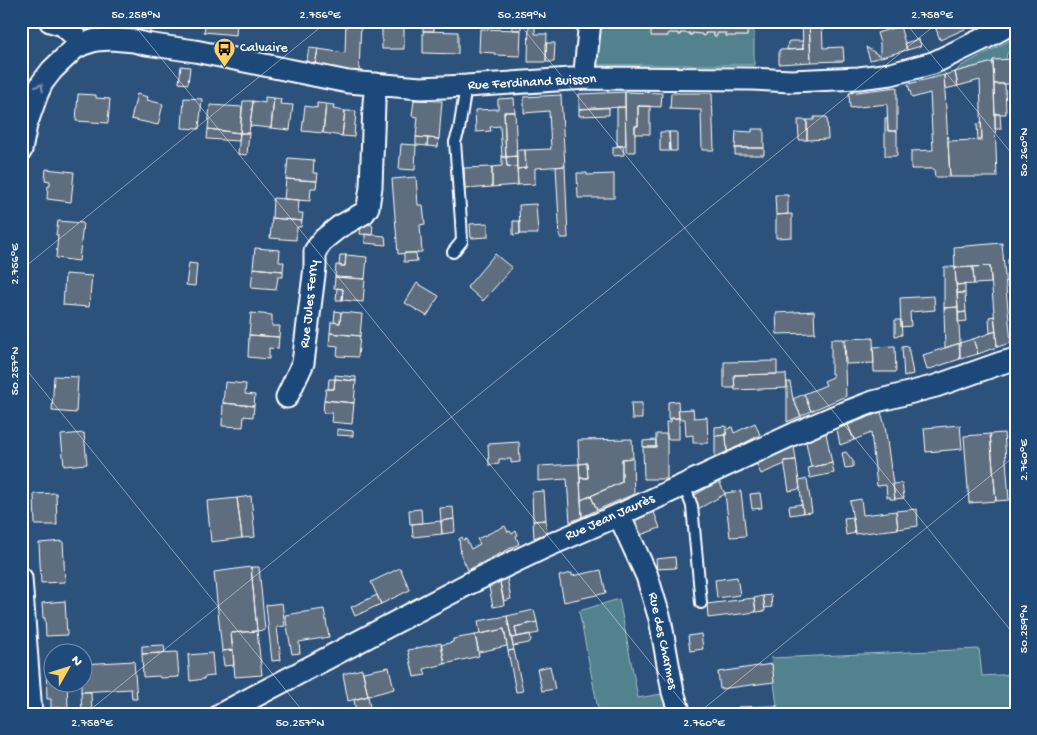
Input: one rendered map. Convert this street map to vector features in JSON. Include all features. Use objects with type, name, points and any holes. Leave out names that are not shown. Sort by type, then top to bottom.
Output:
[{"type":"street","points":[[21,150],[26,125],[42,83],[52,70],[75,48],[83,44],[63,25],[50,21]]},
{"type":"street","points":[[586,78],[590,21]]},
{"type":"street","name":"Rue Ferdinand Buisson","points":[[83,44],[96,40],[111,39],[134,41],[195,51],[348,82],[421,88],[586,78],[791,81],[860,78],[891,74],[934,62],[1016,21]]},
{"type":"street","name":"Rue Jules Ferry","points":[[287,397],[303,362],[316,251],[324,239],[339,227],[364,213],[368,207],[371,188],[376,84]]},
{"type":"street","name":"Rue Jean Jaurès","points":[[221,714],[468,584],[755,452],[836,416],[873,402],[936,386],[1016,359]]},
{"type":"street","name":"Rue des Charmes","points":[[619,515],[647,576],[660,619],[673,692],[680,714]]},
{"type":"street","points":[[21,578],[31,714]]},
{"type":"lane","points":[[453,252],[462,240],[456,142],[466,86]]},
{"type":"lane","points":[[684,485],[692,506],[701,603]]},
{"type":"green space","points":[[601,21],[643,21],[651,29],[652,36],[668,36],[668,33],[705,35],[705,33],[714,33],[714,35],[726,33],[726,36],[747,36],[747,28],[751,26],[751,21],[754,21],[754,65],[597,65]]},
{"type":"green space","points":[[1016,37],[1016,53],[1007,53],[1006,60],[993,60],[993,62],[955,72],[961,66]]},
{"type":"green space","points":[[619,599],[638,698],[673,692],[680,714],[599,714],[579,611]]},
{"type":"green space","points":[[979,649],[982,676],[1016,674],[1016,714],[778,714],[771,658]]},
{"type":"building","points":[[114,21],[151,21],[150,33],[113,25]]},
{"type":"building","points":[[206,21],[237,21],[236,35],[204,32]]},
{"type":"building","points":[[346,21],[361,21],[359,72],[315,65],[318,49],[345,53]]},
{"type":"building","points":[[423,21],[434,21],[434,31],[423,31]]},
{"type":"building","points":[[529,21],[535,21],[535,34],[547,34],[546,62],[528,62]]},
{"type":"building","points":[[643,21],[751,21],[751,26],[747,28],[747,36],[726,36],[726,33],[717,33],[717,36],[714,36],[714,33],[705,33],[702,36],[702,34],[692,33],[692,35],[690,33],[680,33],[678,35],[678,33],[668,33],[668,36],[651,36],[651,29],[643,29]]},
{"type":"building","points":[[767,21],[801,21],[800,27],[768,28]]},
{"type":"building","points":[[802,21],[809,21],[811,62],[779,64],[779,50],[803,49]]},
{"type":"building","points":[[809,21],[822,21],[823,48],[843,47],[844,61],[811,62]]},
{"type":"building","points":[[938,21],[983,21],[940,40],[935,26],[939,25]]},
{"type":"building","points":[[512,23],[521,23],[521,30],[512,30]]},
{"type":"building","points":[[382,25],[404,26],[404,49],[382,49]]},
{"type":"building","points":[[900,26],[907,50],[870,60],[866,47],[880,56],[880,43],[877,33]]},
{"type":"building","points":[[480,29],[521,30],[520,56],[479,52]]},
{"type":"building","points":[[423,31],[458,32],[458,54],[423,53]]},
{"type":"building","points":[[919,39],[921,46],[907,50],[905,43]]},
{"type":"building","points":[[803,41],[803,49],[787,50],[788,42]]},
{"type":"building","points":[[546,43],[555,43],[554,62],[546,62]]},
{"type":"building","points":[[309,48],[318,49],[315,65],[306,64]]},
{"type":"building","points":[[1016,59],[1016,84],[994,84],[993,60]]},
{"type":"building","points":[[993,62],[997,177],[950,177],[948,141],[982,140],[980,80],[958,86],[955,72]]},
{"type":"building","points":[[181,66],[190,67],[188,84],[179,83]]},
{"type":"building","points":[[955,72],[958,86],[945,89],[944,75]]},
{"type":"building","points":[[944,75],[950,177],[935,177],[934,169],[911,169],[911,151],[933,150],[930,93],[912,98],[908,84]]},
{"type":"building","points":[[994,84],[1005,84],[1006,114],[995,114]]},
{"type":"building","points":[[897,87],[897,131],[888,131],[887,104],[850,108],[849,93]]},
{"type":"building","points":[[625,92],[662,93],[661,107],[638,106],[638,126],[635,126],[635,152],[626,152]]},
{"type":"building","points":[[625,92],[625,107],[579,109],[579,94]]},
{"type":"building","points":[[671,93],[712,93],[714,150],[702,150],[701,110],[670,109]]},
{"type":"building","points":[[78,94],[96,95],[96,98],[110,99],[108,123],[76,121]]},
{"type":"building","points":[[137,94],[148,97],[147,100],[163,104],[158,125],[131,119]]},
{"type":"building","points":[[561,95],[565,166],[535,168],[535,184],[518,185],[517,169],[526,168],[525,150],[551,149],[549,111],[524,113],[524,97]]},
{"type":"building","points":[[265,97],[274,98],[271,128],[250,126],[253,101],[265,103]]},
{"type":"building","points":[[184,98],[202,99],[199,129],[182,128]]},
{"type":"building","points":[[274,98],[281,99],[280,104],[293,105],[290,130],[271,128]]},
{"type":"building","points":[[514,98],[515,112],[504,112],[506,157],[502,157],[500,126],[490,127],[491,131],[476,132],[475,110],[498,109],[498,99]]},
{"type":"building","points":[[414,100],[442,101],[439,139],[416,137],[418,117],[412,116]]},
{"type":"building","points":[[243,101],[253,101],[249,133],[240,133]]},
{"type":"building","points":[[317,103],[326,104],[323,133],[302,131],[305,106],[317,108]]},
{"type":"building","points":[[326,104],[334,105],[333,109],[345,111],[342,136],[323,133]]},
{"type":"building","points":[[210,105],[242,107],[240,133],[208,129]]},
{"type":"building","points":[[638,106],[650,106],[650,134],[635,134],[635,126],[638,126]]},
{"type":"building","points":[[609,107],[609,115],[579,116],[579,109]]},
{"type":"building","points":[[617,107],[625,107],[626,145],[617,146]]},
{"type":"building","points":[[345,111],[356,111],[354,137],[342,136]]},
{"type":"building","points":[[504,112],[515,112],[517,156],[506,157]]},
{"type":"building","points":[[995,114],[1000,114],[1001,129],[995,129]]},
{"type":"building","points":[[814,117],[827,117],[828,139],[807,140],[807,120],[814,120]]},
{"type":"building","points":[[885,118],[887,118],[888,131],[897,131],[897,156],[885,156]]},
{"type":"building","points":[[798,120],[807,120],[807,140],[799,140]]},
{"type":"building","points":[[981,123],[982,140],[978,140],[977,124]]},
{"type":"building","points":[[208,129],[240,133],[239,141],[207,139]]},
{"type":"building","points":[[752,129],[764,129],[764,148],[735,148],[736,131],[752,132]]},
{"type":"building","points":[[660,132],[669,132],[670,151],[660,151]]},
{"type":"building","points":[[669,132],[677,132],[677,151],[670,151]]},
{"type":"building","points":[[240,133],[249,133],[247,155],[238,154]]},
{"type":"building","points":[[416,137],[428,138],[427,146],[416,145]]},
{"type":"building","points":[[428,138],[439,139],[438,147],[427,146]]},
{"type":"building","points":[[401,144],[416,145],[415,170],[399,169]]},
{"type":"building","points":[[623,146],[624,155],[613,156],[613,147]]},
{"type":"building","points":[[735,148],[764,148],[764,155],[735,155]]},
{"type":"building","points":[[516,150],[525,150],[526,168],[517,169]]},
{"type":"building","points":[[517,156],[517,167],[507,166],[506,157]]},
{"type":"building","points":[[502,157],[506,157],[507,166],[517,167],[518,185],[492,187],[492,167],[502,166]]},
{"type":"building","points":[[288,158],[314,160],[313,173],[318,173],[317,181],[286,179]]},
{"type":"building","points":[[565,166],[568,238],[560,238],[556,167]]},
{"type":"building","points":[[492,167],[492,187],[465,189],[464,168]]},
{"type":"building","points":[[46,169],[74,172],[71,202],[47,199],[50,181],[45,180]]},
{"type":"building","points":[[577,173],[587,173],[587,175],[614,174],[614,198],[578,198]]},
{"type":"building","points":[[416,177],[418,205],[423,205],[425,224],[420,225],[422,252],[398,254],[392,179]]},
{"type":"building","points":[[286,179],[317,181],[316,188],[311,188],[310,201],[284,199]]},
{"type":"building","points":[[775,195],[788,195],[788,214],[776,215]]},
{"type":"building","points":[[273,198],[299,200],[298,213],[303,213],[302,221],[272,218]]},
{"type":"building","points":[[536,204],[538,234],[520,234],[519,205]]},
{"type":"building","points":[[792,214],[792,237],[776,238],[776,215]]},
{"type":"building","points":[[272,218],[302,221],[301,227],[297,227],[296,240],[270,238]]},
{"type":"building","points":[[58,221],[83,223],[79,261],[56,258]]},
{"type":"building","points":[[513,221],[520,221],[520,234],[513,235]]},
{"type":"building","points":[[488,223],[488,237],[471,238],[470,224]]},
{"type":"building","points":[[361,224],[373,225],[372,235],[360,234]]},
{"type":"building","points":[[365,234],[385,236],[386,245],[365,243]]},
{"type":"building","points":[[1002,243],[1011,343],[997,347],[990,266],[955,268],[954,247]]},
{"type":"building","points":[[255,248],[280,250],[279,262],[284,262],[283,271],[253,268]]},
{"type":"building","points":[[404,253],[416,253],[417,261],[404,262]]},
{"type":"building","points":[[495,254],[512,268],[483,301],[467,287]]},
{"type":"building","points":[[340,255],[346,255],[345,266],[339,266]]},
{"type":"building","points":[[346,255],[367,257],[365,279],[335,277],[336,265],[345,266]]},
{"type":"building","points":[[1008,258],[1016,258],[1016,269],[1008,269]]},
{"type":"building","points":[[189,263],[197,264],[195,286],[186,285]]},
{"type":"building","points":[[990,266],[991,283],[974,284],[973,267]]},
{"type":"building","points":[[944,267],[955,267],[958,307],[944,308]]},
{"type":"building","points":[[973,267],[974,284],[956,285],[955,268]]},
{"type":"building","points":[[253,268],[283,271],[283,277],[278,277],[276,290],[251,288]]},
{"type":"building","points":[[1008,269],[1016,269],[1016,285],[1008,285]]},
{"type":"building","points":[[65,274],[92,276],[89,307],[63,305]]},
{"type":"building","points":[[335,277],[365,279],[363,302],[342,300],[343,289],[334,288]]},
{"type":"building","points":[[417,283],[439,296],[427,316],[405,303]]},
{"type":"building","points":[[965,284],[965,293],[957,293],[956,285]]},
{"type":"building","points":[[337,288],[343,289],[342,300],[336,300]]},
{"type":"building","points":[[957,293],[965,293],[966,312],[958,313]]},
{"type":"building","points":[[934,296],[935,310],[910,312],[911,326],[901,327],[900,298]]},
{"type":"building","points":[[958,307],[960,343],[945,348],[944,308]]},
{"type":"building","points":[[335,311],[341,312],[340,323],[334,322]]},
{"type":"building","points":[[814,311],[815,333],[777,334],[776,313]]},
{"type":"building","points":[[341,312],[362,314],[360,336],[330,333],[331,322],[340,323]]},
{"type":"building","points":[[966,312],[967,321],[958,322],[958,313]]},
{"type":"building","points":[[251,313],[272,315],[272,326],[280,326],[279,337],[249,335]]},
{"type":"building","points":[[994,316],[996,331],[990,333],[989,317]]},
{"type":"building","points":[[895,320],[901,320],[902,335],[895,336]]},
{"type":"building","points":[[996,331],[997,347],[978,354],[973,339]]},
{"type":"building","points":[[330,333],[360,336],[358,357],[337,356],[338,346],[329,345]]},
{"type":"building","points":[[249,335],[279,337],[278,349],[269,348],[269,359],[248,357]]},
{"type":"building","points":[[873,338],[874,363],[846,364],[845,339]]},
{"type":"building","points":[[831,339],[844,339],[846,396],[811,411],[804,394],[826,385],[824,381],[833,377],[833,374],[831,374]]},
{"type":"building","points":[[973,339],[978,354],[960,359],[959,343]]},
{"type":"building","points":[[960,343],[960,359],[927,370],[923,355]]},
{"type":"building","points":[[895,346],[896,372],[874,372],[873,347]]},
{"type":"building","points":[[908,346],[913,374],[904,377],[902,347]]},
{"type":"building","points":[[777,361],[777,374],[734,375],[735,388],[724,388],[724,362]]},
{"type":"building","points":[[786,374],[787,388],[735,390],[734,375]]},
{"type":"building","points":[[335,375],[356,377],[356,381],[335,379]]},
{"type":"building","points":[[54,376],[78,377],[76,413],[52,411]]},
{"type":"building","points":[[329,379],[335,379],[334,389],[328,389]]},
{"type":"building","points":[[335,379],[356,381],[354,403],[324,400],[326,389],[334,389]]},
{"type":"building","points":[[225,382],[246,384],[245,394],[255,395],[254,406],[223,403]]},
{"type":"building","points":[[787,382],[790,382],[793,399],[801,416],[787,422]]},
{"type":"building","points":[[804,394],[811,411],[801,416],[793,399]]},
{"type":"building","points":[[324,400],[354,403],[352,424],[331,422],[332,413],[323,413]]},
{"type":"building","points":[[678,401],[679,418],[668,419],[668,402]]},
{"type":"building","points":[[223,403],[254,406],[253,417],[244,416],[243,427],[222,426]]},
{"type":"building","points":[[631,403],[642,403],[642,419],[632,419]]},
{"type":"building","points":[[693,409],[694,418],[707,417],[708,443],[693,443],[693,435],[686,436],[685,419],[679,419],[678,410]]},
{"type":"building","points":[[881,412],[885,426],[895,499],[887,497],[886,485],[877,486],[871,433],[854,440],[848,425]]},
{"type":"building","points":[[671,418],[679,418],[679,439],[667,439],[666,422],[671,422]]},
{"type":"building","points":[[755,423],[760,435],[727,452],[726,430],[732,427],[734,433]]},
{"type":"building","points":[[848,425],[854,440],[840,445],[837,429]]},
{"type":"building","points":[[960,425],[962,449],[926,452],[924,428]]},
{"type":"building","points":[[726,426],[726,435],[715,436],[715,427]]},
{"type":"building","points":[[337,429],[353,431],[353,436],[337,435]]},
{"type":"building","points":[[84,433],[87,464],[64,466],[61,435]]},
{"type":"building","points":[[826,433],[832,463],[811,467],[806,442]]},
{"type":"building","points":[[1004,433],[1009,500],[996,501],[990,434]]},
{"type":"building","points":[[656,434],[667,434],[667,479],[644,479],[643,447],[656,447]]},
{"type":"building","points":[[990,434],[996,501],[969,503],[964,436]]},
{"type":"building","points":[[726,435],[727,452],[715,457],[715,436]]},
{"type":"building","points":[[632,439],[633,458],[622,459],[622,482],[581,500],[580,478],[588,478],[587,463],[579,464],[578,440]]},
{"type":"building","points":[[656,440],[656,447],[643,447],[643,441]]},
{"type":"building","points":[[519,442],[520,462],[511,463],[511,459],[499,459],[499,464],[489,465],[488,444]]},
{"type":"building","points":[[794,446],[796,460],[784,461],[785,464],[761,474],[755,461]]},
{"type":"building","points":[[846,452],[853,461],[853,467],[845,468],[842,453]]},
{"type":"building","points":[[633,458],[634,494],[597,510],[591,496],[622,482],[622,459]]},
{"type":"building","points":[[796,460],[800,489],[789,491],[784,461]]},
{"type":"building","points":[[587,463],[588,478],[580,478],[579,464]]},
{"type":"building","points":[[832,463],[834,473],[810,478],[808,468]]},
{"type":"building","points":[[579,464],[582,517],[570,522],[567,479],[538,481],[538,466]]},
{"type":"building","points":[[807,479],[812,512],[803,513],[799,481]]},
{"type":"building","points":[[719,481],[725,494],[698,509],[693,496]]},
{"type":"building","points":[[902,483],[904,498],[895,499],[893,484]]},
{"type":"building","points":[[544,491],[546,520],[533,521],[532,492]]},
{"type":"building","points":[[741,491],[746,536],[730,537],[725,493]]},
{"type":"building","points":[[56,493],[57,525],[35,525],[34,494]]},
{"type":"building","points":[[760,493],[762,508],[752,509],[750,494]]},
{"type":"building","points":[[251,496],[255,537],[242,538],[237,498]]},
{"type":"building","points":[[591,496],[597,510],[582,517],[581,500]]},
{"type":"building","points":[[237,498],[242,538],[211,542],[207,501]]},
{"type":"building","points":[[861,499],[863,515],[896,511],[898,529],[855,534],[850,501]]},
{"type":"building","points":[[802,504],[803,513],[790,515],[789,506]]},
{"type":"building","points":[[453,507],[454,519],[441,521],[440,508]]},
{"type":"building","points":[[421,509],[422,523],[410,524],[409,510]]},
{"type":"building","points":[[917,509],[918,526],[898,529],[896,511]]},
{"type":"building","points":[[654,512],[660,528],[635,537],[629,523]]},
{"type":"building","points":[[853,517],[855,533],[846,535],[844,518]]},
{"type":"building","points":[[454,519],[455,532],[442,534],[441,521]]},
{"type":"building","points":[[546,520],[547,533],[534,538],[533,521]]},
{"type":"building","points":[[441,521],[442,534],[413,537],[412,524]]},
{"type":"building","points":[[505,526],[508,532],[510,531],[512,534],[516,531],[519,544],[468,570],[461,555],[459,539],[462,537],[463,540],[466,539],[471,549],[480,544],[477,539]]},
{"type":"building","points":[[63,541],[65,582],[41,583],[39,543]]},
{"type":"building","points":[[675,557],[676,568],[657,569],[656,559]]},
{"type":"building","points":[[251,567],[259,567],[265,630],[257,631]]},
{"type":"building","points":[[251,567],[257,631],[231,633],[233,650],[222,651],[214,572]]},
{"type":"building","points":[[400,568],[410,590],[381,604],[371,582]]},
{"type":"building","points":[[601,570],[606,593],[564,602],[559,576],[572,573],[572,576]]},
{"type":"building","points":[[737,577],[740,595],[717,598],[715,580]]},
{"type":"building","points":[[507,578],[511,599],[504,601],[500,582]]},
{"type":"building","points":[[500,582],[504,605],[493,607],[489,587]]},
{"type":"building","points":[[377,595],[381,604],[355,616],[351,607]]},
{"type":"building","points":[[771,595],[772,607],[765,608],[763,596]]},
{"type":"building","points":[[763,596],[765,611],[756,612],[754,598]]},
{"type":"building","points":[[754,598],[756,612],[708,618],[707,604]]},
{"type":"building","points":[[65,601],[67,635],[46,636],[42,603]]},
{"type":"building","points":[[282,603],[285,626],[277,627],[281,660],[272,661],[266,605]]},
{"type":"building","points":[[324,609],[329,637],[299,642],[300,653],[292,654],[285,615]]},
{"type":"building","points":[[534,610],[537,622],[515,627],[517,637],[511,638],[507,616]]},
{"type":"building","points":[[507,616],[514,650],[508,651],[504,629],[480,634],[478,621]]},
{"type":"building","points":[[537,622],[539,633],[517,637],[515,627]]},
{"type":"building","points":[[504,629],[507,646],[479,652],[475,635]]},
{"type":"building","points":[[257,631],[262,675],[235,677],[231,633]]},
{"type":"building","points":[[530,634],[531,640],[529,643],[513,646],[511,638]]},
{"type":"building","points":[[701,634],[703,649],[690,651],[688,636]]},
{"type":"building","points":[[475,635],[479,656],[445,664],[441,645],[453,642],[453,639]]},
{"type":"building","points":[[441,643],[445,664],[424,669],[426,675],[414,677],[408,650]]},
{"type":"building","points":[[164,645],[165,653],[142,654],[142,646]]},
{"type":"building","points":[[233,650],[234,665],[224,666],[222,651]]},
{"type":"building","points":[[514,650],[523,691],[516,692],[508,651]]},
{"type":"building","points":[[177,652],[179,677],[143,677],[142,654]]},
{"type":"building","points":[[212,653],[214,676],[190,681],[188,655]]},
{"type":"building","points":[[134,661],[137,699],[132,699],[131,689],[92,691],[92,663]]},
{"type":"building","points":[[772,664],[774,682],[720,689],[718,672]]},
{"type":"building","points":[[550,666],[555,689],[542,691],[537,669]]},
{"type":"building","points":[[389,667],[394,689],[368,696],[363,672]]},
{"type":"building","points":[[362,669],[368,696],[348,701],[343,674]]},
{"type":"building","points":[[47,692],[67,692],[68,707],[51,708],[51,699],[47,699]]},
{"type":"building","points":[[81,692],[91,692],[92,714],[82,714]]},
{"type":"building","points":[[368,696],[370,708],[356,711],[354,700]]},
{"type":"building","points":[[777,706],[778,714],[738,714],[738,707]]},
{"type":"place","name":"Calvaire","points":[[224,67]]}]
